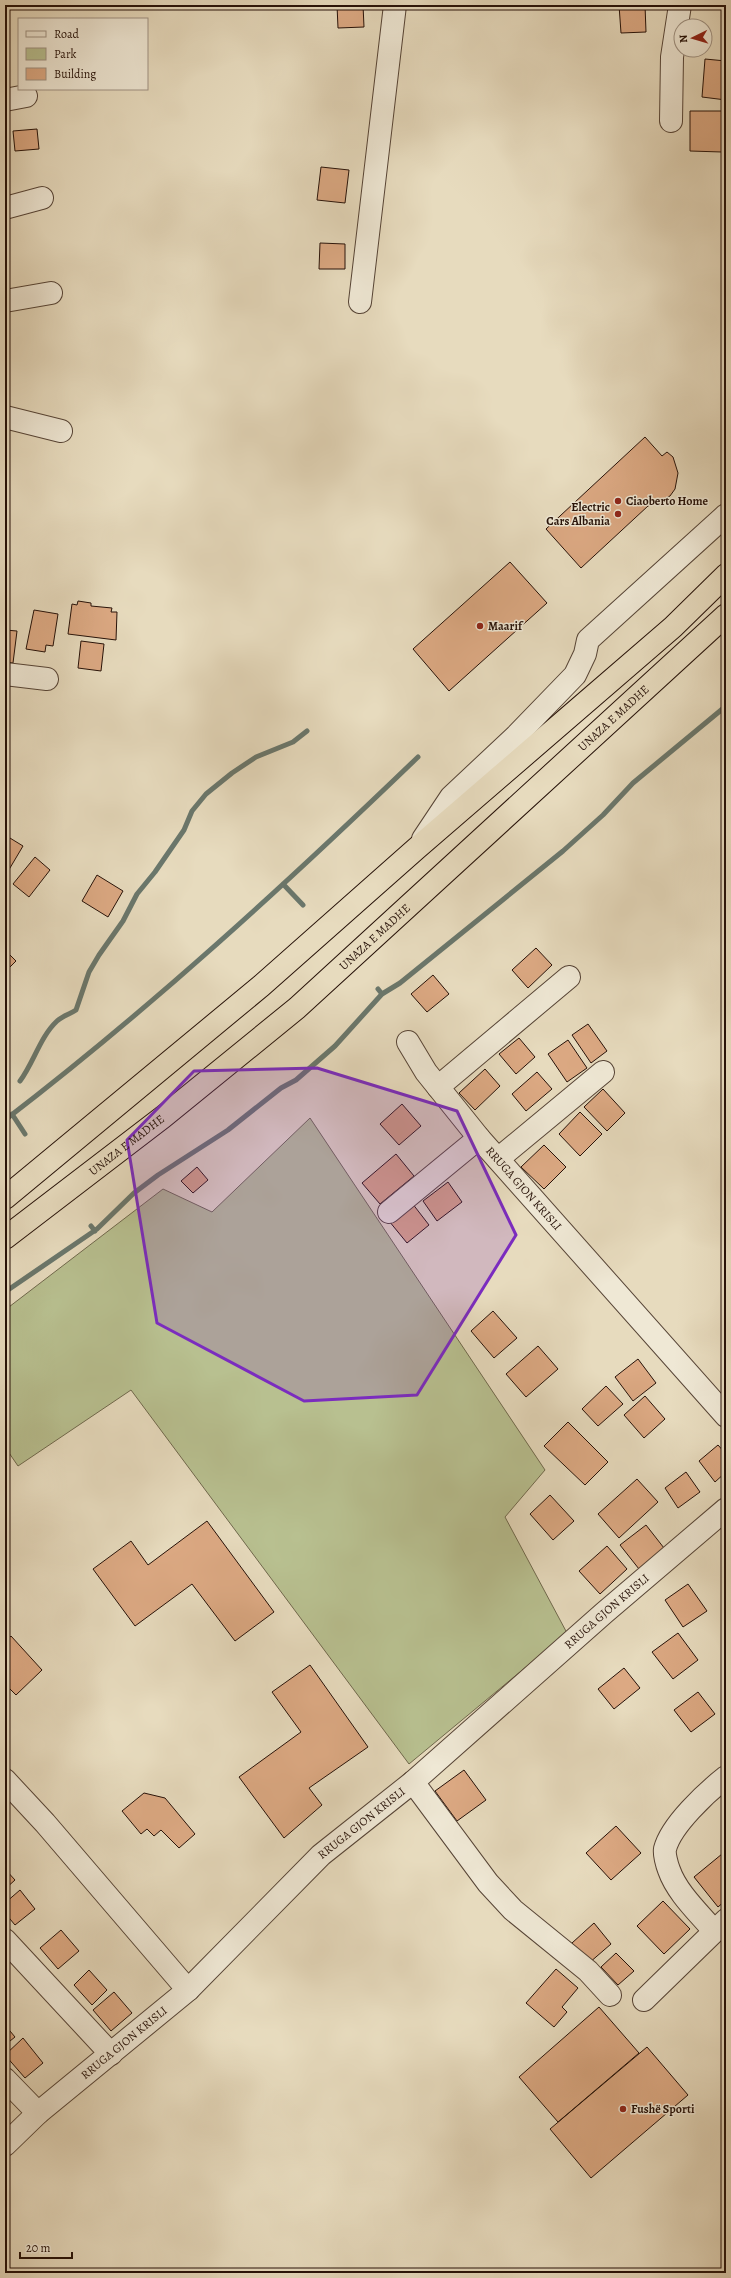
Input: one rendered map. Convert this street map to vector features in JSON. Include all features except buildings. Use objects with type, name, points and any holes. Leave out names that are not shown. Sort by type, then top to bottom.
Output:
[{"type":"highway","points":[[5,1198],[261,986],[417,848],[673,627],[726,575]]},
{"type":"highway","name":"UNAZA E MADHE","points":[[5,1238],[163,1117],[297,1008],[726,615]]},
{"type":"street","points":[[360,302],[395,5]]},
{"type":"street","points":[[671,121],[672,57],[680,5]]},
{"type":"street","points":[[5,100],[26,96]]},
{"type":"street","points":[[5,208],[42,198]]},
{"type":"street","points":[[5,301],[51,292]]},
{"type":"street","points":[[5,417],[61,431]]},
{"type":"street","points":[[417,848],[451,797],[516,736],[575,675],[585,654],[588,640],[726,515]]},
{"type":"street","points":[[5,674],[47,679]]},
{"type":"street","points":[[438,1086],[569,977]]},
{"type":"street","name":"RRUGA GJON KRISLI","points":[[408,1042],[426,1072],[479,1138],[653,1336],[726,1416]]},
{"type":"street","points":[[498,1159],[603,1072]]},
{"type":"street","points":[[388,1212],[479,1138]]},
{"type":"street","name":"RRUGA GJON KRISLI","points":[[5,2145],[38,2113],[188,1990],[321,1855],[413,1782],[604,1613],[726,1509]]},
{"type":"street","points":[[644,2000],[720,1926],[678,1886],[669,1870],[665,1850],[671,1834],[705,1794],[726,1777]]},
{"type":"street","points":[[5,1780],[45,1822],[188,1990]]},
{"type":"street","points":[[413,1782],[488,1883],[513,1910],[588,1971],[610,1994]]},
{"type":"street","points":[[5,1940],[111,2054]]},
{"type":"street","points":[[5,2079],[38,2113]]},
{"type":"highlighted area","points":[[317,1068],[457,1111],[516,1235],[417,1395],[304,1401],[157,1323],[127,1140],[194,1071]]},
{"type":"green space","points":[[310,1118],[545,1470],[505,1517],[567,1633],[409,1764],[131,1390],[18,1466],[5,1447],[5,1310],[163,1189],[212,1212]]},
{"type":"waterway","points":[[5,1292],[97,1229],[134,1193],[158,1175],[228,1130],[281,1088],[296,1080],[335,1046],[382,994],[400,983],[563,851],[603,815],[633,783],[726,706]]},
{"type":"waterway","points":[[20,1081],[51,1027],[59,1019],[76,1010],[89,972],[123,921],[137,894],[155,872],[184,830],[192,811],[206,794],[232,773],[256,757],[293,742],[307,731]]},
{"type":"waterway","points":[[5,1120],[113,1034],[217,944],[318,852],[418,757]]},
{"type":"waterway","points":[[283,884],[303,905]]},
{"type":"waterway","points":[[378,989],[382,994]]},
{"type":"waterway","points":[[12,1114],[25,1134]]},
{"type":"waterway","points":[[91,1226],[95,1231]]},
{"type":"place","name":"Ciaoberto Home","points":[[618,501]]},
{"type":"place","name":"Electric Cars Albania","points":[[618,514]]},
{"type":"place","name":"Maarif","points":[[480,626]]},
{"type":"place","name":"Fushë Sporti","points":[[623,2109]]}]
